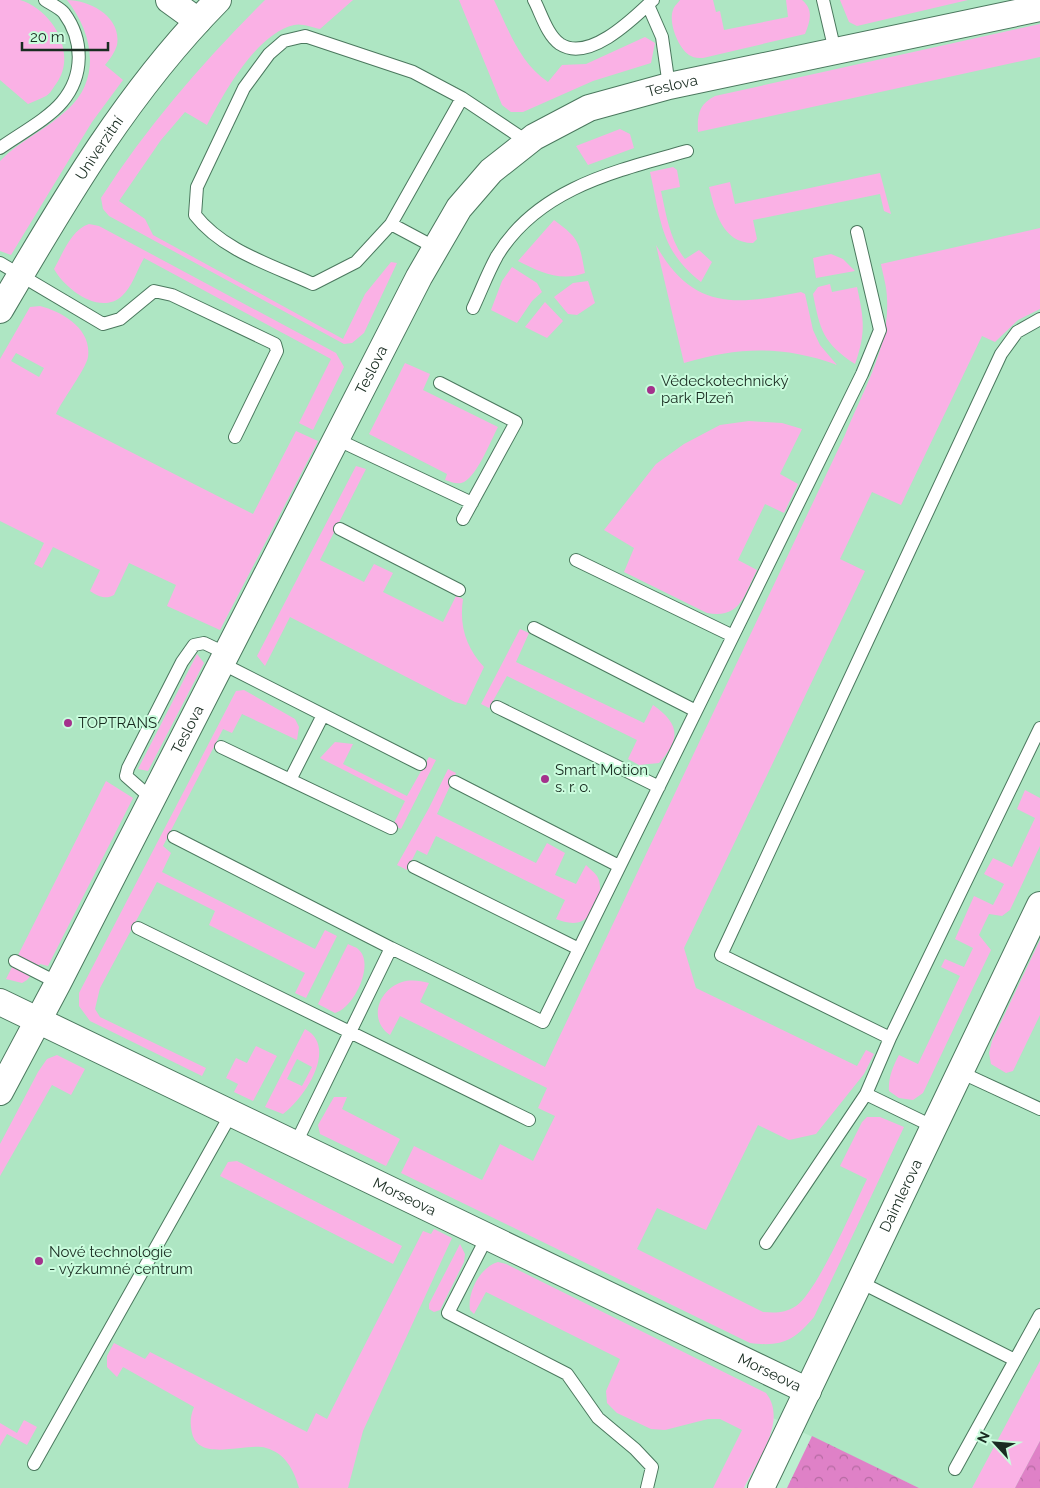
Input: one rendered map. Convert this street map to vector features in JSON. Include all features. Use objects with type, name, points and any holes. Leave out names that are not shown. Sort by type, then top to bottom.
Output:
[{"type":"street","points":[[169,0],[198,21]]},
{"type":"street","name":"Univerzitní","points":[[0,310],[10,269],[144,84],[218,0]]},
{"type":"street","name":"Teslova","points":[[0,1092],[58,983],[336,438],[436,248],[458,208],[491,171],[528,142],[560,122],[589,108],[669,86],[835,52],[997,8],[1040,8]]},
{"type":"street","name":"Daimlerova","points":[[761,1488],[1040,905]]},
{"type":"street","name":"Morseova","points":[[0,1002],[808,1391]]},
{"type":"lane","points":[[0,148],[62,102],[78,75],[80,52],[76,36],[63,12],[45,0]]},
{"type":"lane","points":[[534,0],[551,34],[560,44],[579,48],[594,45],[622,28],[651,2],[662,37],[669,86]]},
{"type":"lane","points":[[823,0],[835,52]]},
{"type":"lane","points":[[462,98],[391,224],[356,262],[313,284],[226,244],[206,229],[195,215],[197,187],[244,88],[269,54],[284,41],[305,36],[413,72],[462,98],[528,142]]},
{"type":"lane","points":[[473,308],[497,256],[527,218],[561,194],[599,176],[687,151]]},
{"type":"lane","points":[[391,224],[436,248]]},
{"type":"lane","points":[[174,837],[391,948],[543,1022],[862,374],[880,330],[858,232]]},
{"type":"lane","points":[[10,269],[103,324],[120,319],[154,291],[172,294],[275,344],[277,351],[234,437]]},
{"type":"lane","points":[[890,1038],[721,955],[1001,354],[1017,332],[1040,319]]},
{"type":"lane","points":[[440,384],[516,422],[463,519]]},
{"type":"lane","points":[[336,438],[472,503]]},
{"type":"lane","points":[[340,529],[435,572],[459,590]]},
{"type":"lane","points":[[576,560],[733,636]]},
{"type":"lane","points":[[534,628],[696,712]]},
{"type":"lane","points":[[152,798],[126,776],[128,768],[177,671],[194,645],[204,643],[223,658],[323,715],[420,764]]},
{"type":"lane","points":[[497,708],[659,787]]},
{"type":"lane","points":[[290,780],[323,715]]},
{"type":"lane","points":[[766,1243],[866,1094],[890,1038],[1040,728]]},
{"type":"lane","points":[[221,747],[390,828]]},
{"type":"lane","points":[[455,782],[620,866]]},
{"type":"lane","points":[[414,867],[579,949]]},
{"type":"lane","points":[[138,928],[529,1120]]},
{"type":"lane","points":[[295,1145],[391,948]]},
{"type":"lane","points":[[15,961],[58,983]]},
{"type":"lane","points":[[960,1072],[1040,1109]]},
{"type":"lane","points":[[866,1094],[934,1127]]},
{"type":"lane","points":[[34,1464],[231,1114]]},
{"type":"lane","points":[[487,1237],[448,1313],[567,1374],[598,1418],[635,1449],[652,1467],[647,1488]]},
{"type":"lane","points":[[860,1282],[1015,1360]]},
{"type":"lane","points":[[955,1469],[1040,1315]]},
{"type":"shaded area","points":[[0,0],[1040,0],[1040,1441],[1015,1488],[919,1488],[756,1410],[719,1488],[0,1488]]},
{"type":"shaded area","points":[[0,0],[20,0],[32,5],[43,13],[59,34],[63,47],[64,60],[62,72],[56,84],[47,95],[28,104],[0,80]]},
{"type":"shaded area","points":[[67,0],[85,3],[94,7],[109,18],[115,26],[117,45],[105,65],[123,80],[92,122],[11,255],[0,251],[0,161],[67,110],[78,98],[89,70],[88,41],[76,13]]},
{"type":"shaded area","points":[[265,0],[353,0],[320,29],[294,25],[280,31],[267,40],[243,66],[222,97],[207,125],[185,112],[161,140],[119,201],[145,219],[153,235],[343,339],[365,294],[391,262],[397,263],[364,333],[352,343],[344,344],[109,216],[103,209],[101,198],[157,119],[220,46]]},
{"type":"shaded area","points":[[459,0],[494,0],[522,55],[529,65],[548,82],[562,65],[586,64],[645,37],[655,43],[651,63],[593,81],[523,112],[511,112],[502,105]]},
{"type":"shaded area","points":[[680,0],[713,0],[716,12],[720,11],[724,30],[788,17],[786,0],[802,0],[810,12],[810,16],[805,34],[703,58],[695,58],[682,48],[673,29],[673,10]]},
{"type":"shaded area","points":[[840,0],[968,0],[857,26],[849,22]]},
{"type":"shaded area","points":[[1040,24],[1040,57],[698,132],[698,120],[702,106],[715,96]]},
{"type":"shaded area","points":[[620,129],[630,134],[634,148],[588,165],[576,146]]},
{"type":"shaded area","points":[[673,167],[677,170],[680,187],[661,191],[667,218],[672,236],[685,259],[699,250],[712,262],[701,282],[677,258],[664,233],[660,219],[650,172]]},
{"type":"shaded area","points":[[880,173],[891,214],[884,211],[880,194],[753,220],[757,239],[753,243],[742,242],[727,232],[717,215],[709,187],[730,182],[735,204]]},
{"type":"shaded area","points":[[554,220],[569,232],[577,242],[585,273],[576,276],[559,276],[542,272],[518,261]]},
{"type":"shaded area","points":[[89,224],[99,226],[336,353],[344,367],[313,430],[299,423],[331,359],[144,258],[132,283],[122,296],[104,303],[84,298],[66,284],[54,269],[72,237],[77,231]]},
{"type":"shaded area","points":[[1040,228],[1040,309],[1018,320],[995,342],[982,336],[901,505],[872,492],[840,559],[865,571],[684,948],[696,988],[857,1066],[866,1050],[874,1054],[864,1074],[816,1134],[789,1140],[758,1125],[706,1230],[657,1208],[637,1249],[763,1312],[788,1310],[805,1298],[814,1284],[867,1179],[840,1166],[862,1122],[867,1117],[880,1117],[904,1127],[814,1317],[800,1332],[779,1343],[750,1343],[401,1173],[414,1146],[482,1180],[500,1144],[533,1161],[555,1116],[538,1108],[547,1088],[400,1016],[390,1035],[379,1022],[379,1006],[387,992],[402,982],[413,980],[429,983],[420,1002],[545,1067],[867,386],[880,352],[887,317],[886,290],[881,264]]},
{"type":"shaded area","points":[[656,245],[670,267],[685,282],[701,292],[718,298],[736,300],[801,292],[805,294],[813,330],[820,345],[837,365],[798,354],[779,351],[742,351],[684,363]]},
{"type":"shaded area","points":[[831,254],[843,259],[855,271],[816,278],[813,258]]},
{"type":"shaded area","points":[[512,267],[537,283],[542,292],[532,301],[517,323],[491,310],[502,281]]},
{"type":"shaded area","points":[[588,281],[595,303],[577,315],[568,314],[554,297],[573,283]]},
{"type":"shaded area","points":[[830,284],[832,292],[857,287],[863,326],[859,353],[855,364],[829,342],[818,317],[813,294],[818,287]]},
{"type":"shaded area","points":[[545,302],[563,321],[547,338],[525,327]]},
{"type":"shaded area","points":[[40,306],[66,317],[81,330],[88,347],[88,357],[79,377],[56,414],[253,514],[296,431],[318,441],[220,630],[167,606],[176,585],[129,563],[114,595],[108,597],[99,596],[90,591],[100,570],[53,547],[42,568],[34,564],[44,543],[0,521],[0,359],[30,307]],"holes":[[[16,353],[44,368],[39,377],[11,361]]]},
{"type":"shaded area","points":[[405,363],[430,374],[423,390],[498,427],[479,465],[469,478],[462,483],[445,480],[447,474],[369,434]]},
{"type":"shaded area","points":[[749,421],[782,423],[802,429],[780,474],[798,484],[784,513],[765,504],[738,560],[757,570],[740,603],[734,609],[727,612],[718,614],[707,613],[624,572],[634,548],[604,530],[656,464],[684,444],[720,425]]},
{"type":"shaded area","points":[[356,466],[366,469],[320,560],[364,582],[374,564],[393,573],[383,592],[443,622],[456,596],[463,599],[462,618],[465,636],[468,644],[484,667],[466,705],[455,702],[290,617],[265,666],[257,656]]},
{"type":"shaded area","points":[[520,629],[529,633],[516,662],[644,723],[653,705],[662,712],[673,725],[674,739],[659,763],[639,765],[628,759],[637,740],[507,676],[489,708],[481,704]]},
{"type":"shaded area","points":[[197,654],[204,663],[148,771],[138,769]]},
{"type":"shaded area","points":[[244,690],[295,719],[299,727],[297,740],[242,714],[232,733],[223,729],[163,846],[171,853],[162,872],[315,949],[325,930],[337,936],[306,998],[295,993],[305,973],[209,925],[215,911],[157,882],[100,988],[95,1009],[100,1017],[206,1068],[202,1076],[90,1021],[79,1006],[79,993],[236,691]]},
{"type":"shaded area","points":[[335,742],[353,744],[343,764],[407,796],[429,757],[436,760],[401,829],[393,825],[405,801],[320,758]]},
{"type":"shaded area","points":[[448,769],[456,773],[437,814],[536,863],[547,843],[565,853],[555,875],[576,884],[586,865],[597,876],[600,888],[598,901],[587,918],[576,923],[556,919],[565,900],[436,836],[427,855],[417,850],[407,870],[397,865],[429,808]]},
{"type":"shaded area","points":[[106,781],[133,798],[48,966],[40,964],[27,980],[22,983],[6,979]]},
{"type":"shaded area","points":[[1025,790],[1040,798],[1040,846],[1010,910],[1002,916],[989,914],[979,935],[991,950],[923,1093],[913,1100],[899,1098],[889,1091],[889,1086],[890,1077],[899,1055],[918,1064],[960,976],[941,967],[945,959],[964,967],[973,948],[955,939],[974,896],[993,905],[1004,884],[984,874],[993,858],[1012,867],[1035,818],[1017,809]]},
{"type":"shaded area","points":[[1040,940],[1040,1015],[1013,1071],[1006,1073],[991,1064],[989,1053],[992,1041]]},
{"type":"shaded area","points":[[348,944],[358,949],[363,957],[365,966],[360,986],[355,995],[349,1004],[335,1013],[318,1004]]},
{"type":"shaded area","points":[[305,1029],[315,1037],[319,1048],[319,1060],[315,1073],[300,1097],[283,1114],[265,1107]],"holes":[[[297,1059],[312,1067],[302,1086],[287,1079]]]},
{"type":"shaded area","points":[[256,1046],[277,1056],[253,1101],[234,1092],[238,1084],[226,1078],[236,1058],[247,1063]]},
{"type":"shaded area","points":[[57,1055],[85,1069],[71,1095],[52,1085],[0,1176],[0,1144],[38,1072],[47,1059]]},
{"type":"shaded area","points":[[334,1097],[347,1097],[342,1109],[400,1139],[386,1166],[320,1134],[318,1125]]},
{"type":"shaded area","points":[[237,1161],[402,1246],[393,1264],[220,1176],[228,1162]]},
{"type":"shaded area","points":[[434,1229],[452,1238],[363,1431],[348,1488],[299,1488],[288,1463],[273,1450],[266,1448],[224,1450],[204,1447],[196,1442],[192,1433],[191,1420],[194,1407],[123,1367],[117,1377],[107,1367],[107,1356],[114,1343],[145,1359],[150,1352],[307,1432],[316,1413],[327,1419],[423,1231],[431,1234]]},
{"type":"shaded area","points":[[460,1244],[465,1254],[464,1262],[440,1310],[434,1312],[429,1309],[429,1304]]},
{"type":"shaded area","points":[[498,1262],[506,1264],[766,1393],[772,1404],[774,1416],[772,1428],[768,1441],[744,1488],[713,1488],[742,1430],[720,1419],[708,1419],[665,1430],[651,1429],[617,1413],[607,1403],[606,1391],[620,1359],[486,1292],[474,1314],[470,1310],[470,1303],[476,1282],[486,1269]]},
{"type":"shaded area","points":[[1040,1361],[1040,1441],[1015,1488],[972,1488]]},
{"type":"shaded area","points":[[24,1420],[37,1427],[27,1445],[7,1434],[0,1446],[0,1423],[17,1433]]},
{"type":"green space","points":[[812,1436],[919,1488],[787,1488]]},
{"type":"green space","points":[[1040,1441],[1040,1488],[1015,1488]]},
{"type":"place","name":"Vědeckotechnický park Plzeň","points":[[651,390]]},
{"type":"place","name":"TOPTRANS","points":[[68,723]]},
{"type":"place","name":"Smart Motion s. r. o.","points":[[545,779]]},
{"type":"place","name":"Nové technologie - výzkumné centrum","points":[[39,1261]]}]
